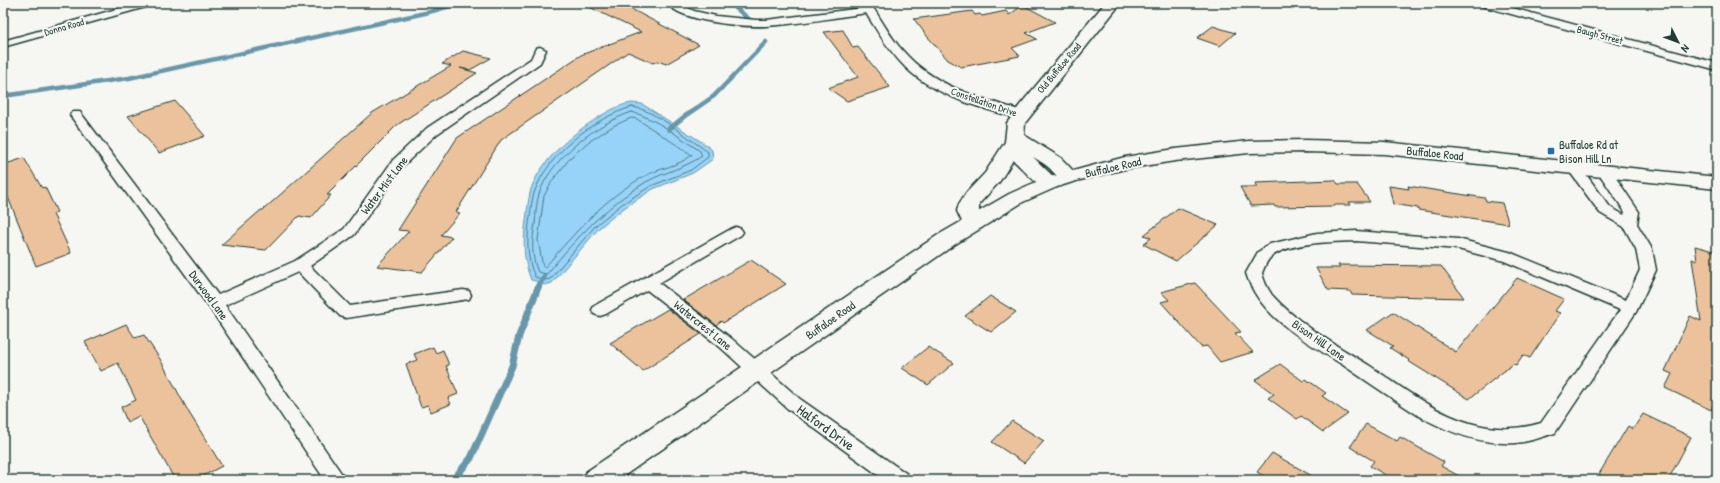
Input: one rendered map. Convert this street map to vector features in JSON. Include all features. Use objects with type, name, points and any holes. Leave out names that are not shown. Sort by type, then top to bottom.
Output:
[{"type":"main road","name":"Old Buffaloe Road","points":[[973,223],[968,210],[969,204],[973,196],[993,177],[1015,140],[1016,123],[1113,3]]},
{"type":"main road","points":[[1015,140],[1014,147],[1020,157],[1060,180]]},
{"type":"main road","name":"Buffaloe Road","points":[[596,480],[973,223],[1016,198],[1060,180],[1125,163],[1175,155],[1249,147],[1305,146],[1384,148],[1717,183]]},
{"type":"street","name":"Donna Road","points":[[3,44],[149,3]]},
{"type":"street","points":[[672,3],[697,15],[749,23],[766,23],[867,6]]},
{"type":"street","name":"Baugh Street","points":[[1482,3],[1717,67]]},
{"type":"street","name":"Constellation Drive","points":[[867,6],[899,54],[913,68],[929,79],[964,96],[1022,116]]},
{"type":"street","name":"Water Mist Lane","points":[[216,303],[300,265],[349,232],[398,163],[432,131],[536,61],[540,50]]},
{"type":"street","name":"Durwood Lane","points":[[76,115],[216,303],[336,480]]},
{"type":"street","points":[[1574,168],[1605,210],[1630,224]]},
{"type":"street","name":"Bison Hill Lane","points":[[1605,172],[1632,212],[1630,224],[1644,249],[1648,270],[1630,308],[1548,428],[1534,434],[1514,436],[1491,435],[1467,430],[1446,423],[1425,411],[1297,327],[1266,298],[1258,286],[1254,273],[1263,255],[1276,247],[1317,238],[1356,236],[1458,244],[1509,257],[1630,308]]},
{"type":"street","points":[[600,310],[736,232]]},
{"type":"street","points":[[300,265],[346,312],[463,295]]},
{"type":"street","name":"Watercrest Lane","points":[[648,282],[726,343],[756,371]]},
{"type":"street","name":"Halford Drive","points":[[756,371],[794,404],[900,480]]},
{"type":"water","points":[[632,103],[642,104],[705,144],[712,150],[713,159],[693,173],[653,189],[624,208],[599,228],[552,283],[544,285],[540,282],[531,280],[526,265],[524,236],[530,193],[539,172],[555,152],[574,134],[611,110]]},
{"type":"building","points":[[581,3],[620,3],[699,45],[666,64],[658,61],[653,63],[628,52],[501,140],[456,212],[460,213],[441,235],[452,237],[422,272],[377,266],[409,231],[398,230],[457,138],[581,55],[641,32]]},
{"type":"building","points":[[1023,5],[1055,22],[1026,33],[1037,39],[1012,48],[1020,56],[961,67],[948,60],[914,19],[972,11],[975,15],[980,14],[982,16],[1006,11],[1009,15]]},
{"type":"building","points":[[1213,26],[1235,33],[1220,46],[1197,38]]},
{"type":"building","points":[[843,30],[853,48],[858,47],[890,87],[847,101],[828,88],[858,77],[824,32]]},
{"type":"building","points":[[463,51],[491,58],[470,70],[460,68],[477,73],[397,125],[327,195],[331,195],[311,218],[299,216],[266,250],[221,245],[261,210],[263,210],[372,113],[451,66],[442,64]]},
{"type":"building","points":[[175,101],[205,136],[159,153],[128,116]]},
{"type":"building","points":[[24,158],[42,188],[45,187],[57,212],[53,214],[71,253],[36,266],[3,185],[3,165]]},
{"type":"building","points":[[1335,180],[1338,184],[1357,184],[1370,202],[1349,202],[1351,205],[1334,205],[1335,206],[1251,206],[1240,187],[1257,187],[1255,183]]},
{"type":"building","points":[[1389,186],[1409,189],[1408,186],[1485,198],[1486,201],[1502,203],[1509,224],[1418,210],[1418,208],[1393,204]]},
{"type":"building","points":[[1178,208],[1218,225],[1176,261],[1143,244],[1151,238],[1144,235]]},
{"type":"building","points":[[1695,246],[1717,252],[1717,396],[1711,410],[1665,388],[1672,374],[1665,371],[1690,316],[1701,321],[1692,259],[1697,261]]},
{"type":"building","points":[[751,260],[786,284],[723,323],[721,321],[716,325],[683,300]]},
{"type":"building","points":[[1338,265],[1441,266],[1464,298],[1352,295],[1350,291],[1328,290],[1316,268],[1340,268]]},
{"type":"building","points":[[1517,278],[1564,299],[1555,311],[1560,313],[1530,358],[1523,355],[1516,365],[1513,364],[1469,399],[1408,361],[1409,360],[1390,348],[1393,346],[1367,330],[1393,312],[1456,352]]},
{"type":"building","points":[[1195,283],[1241,332],[1235,333],[1253,352],[1220,362],[1207,346],[1201,347],[1161,302],[1169,300],[1161,292]]},
{"type":"building","points":[[990,296],[1016,312],[991,332],[965,316]]},
{"type":"building","points":[[668,309],[701,334],[643,371],[610,343]]},
{"type":"building","points":[[126,324],[135,338],[144,335],[160,359],[188,411],[222,466],[195,480],[175,480],[139,416],[127,422],[121,407],[136,400],[118,363],[101,371],[85,342]]},
{"type":"building","points":[[433,347],[436,353],[443,350],[449,365],[446,366],[458,394],[448,398],[451,404],[431,412],[428,405],[421,407],[406,364],[417,360],[414,354]]},
{"type":"building","points":[[928,347],[954,363],[928,385],[902,368]]},
{"type":"building","points":[[1280,364],[1303,381],[1306,379],[1326,393],[1322,396],[1348,414],[1323,432],[1301,416],[1297,419],[1268,398],[1274,394],[1255,380]]},
{"type":"building","points":[[1643,414],[1691,437],[1668,480],[1610,480],[1599,474],[1628,426],[1633,429]]},
{"type":"building","points":[[1012,421],[1044,441],[1024,463],[992,442]]},
{"type":"building","points":[[1366,424],[1397,441],[1400,437],[1444,462],[1441,466],[1466,480],[1394,480],[1370,466],[1374,461],[1350,447]]},
{"type":"building","points":[[1272,453],[1319,480],[1270,480],[1257,472]]},
{"type":"waterway","points":[[3,96],[129,78],[425,13],[461,3]]},
{"type":"waterway","points":[[730,3],[750,20]]},
{"type":"waterway","points":[[670,128],[714,96],[766,42]]},
{"type":"waterway","points":[[538,286],[544,277]]},
{"type":"waterway","points":[[453,480],[471,458],[512,366],[519,336],[539,285]]},
{"type":"place","name":"Buffaloe Rd at Bison Hill Ln","points":[[1551,151]]}]
